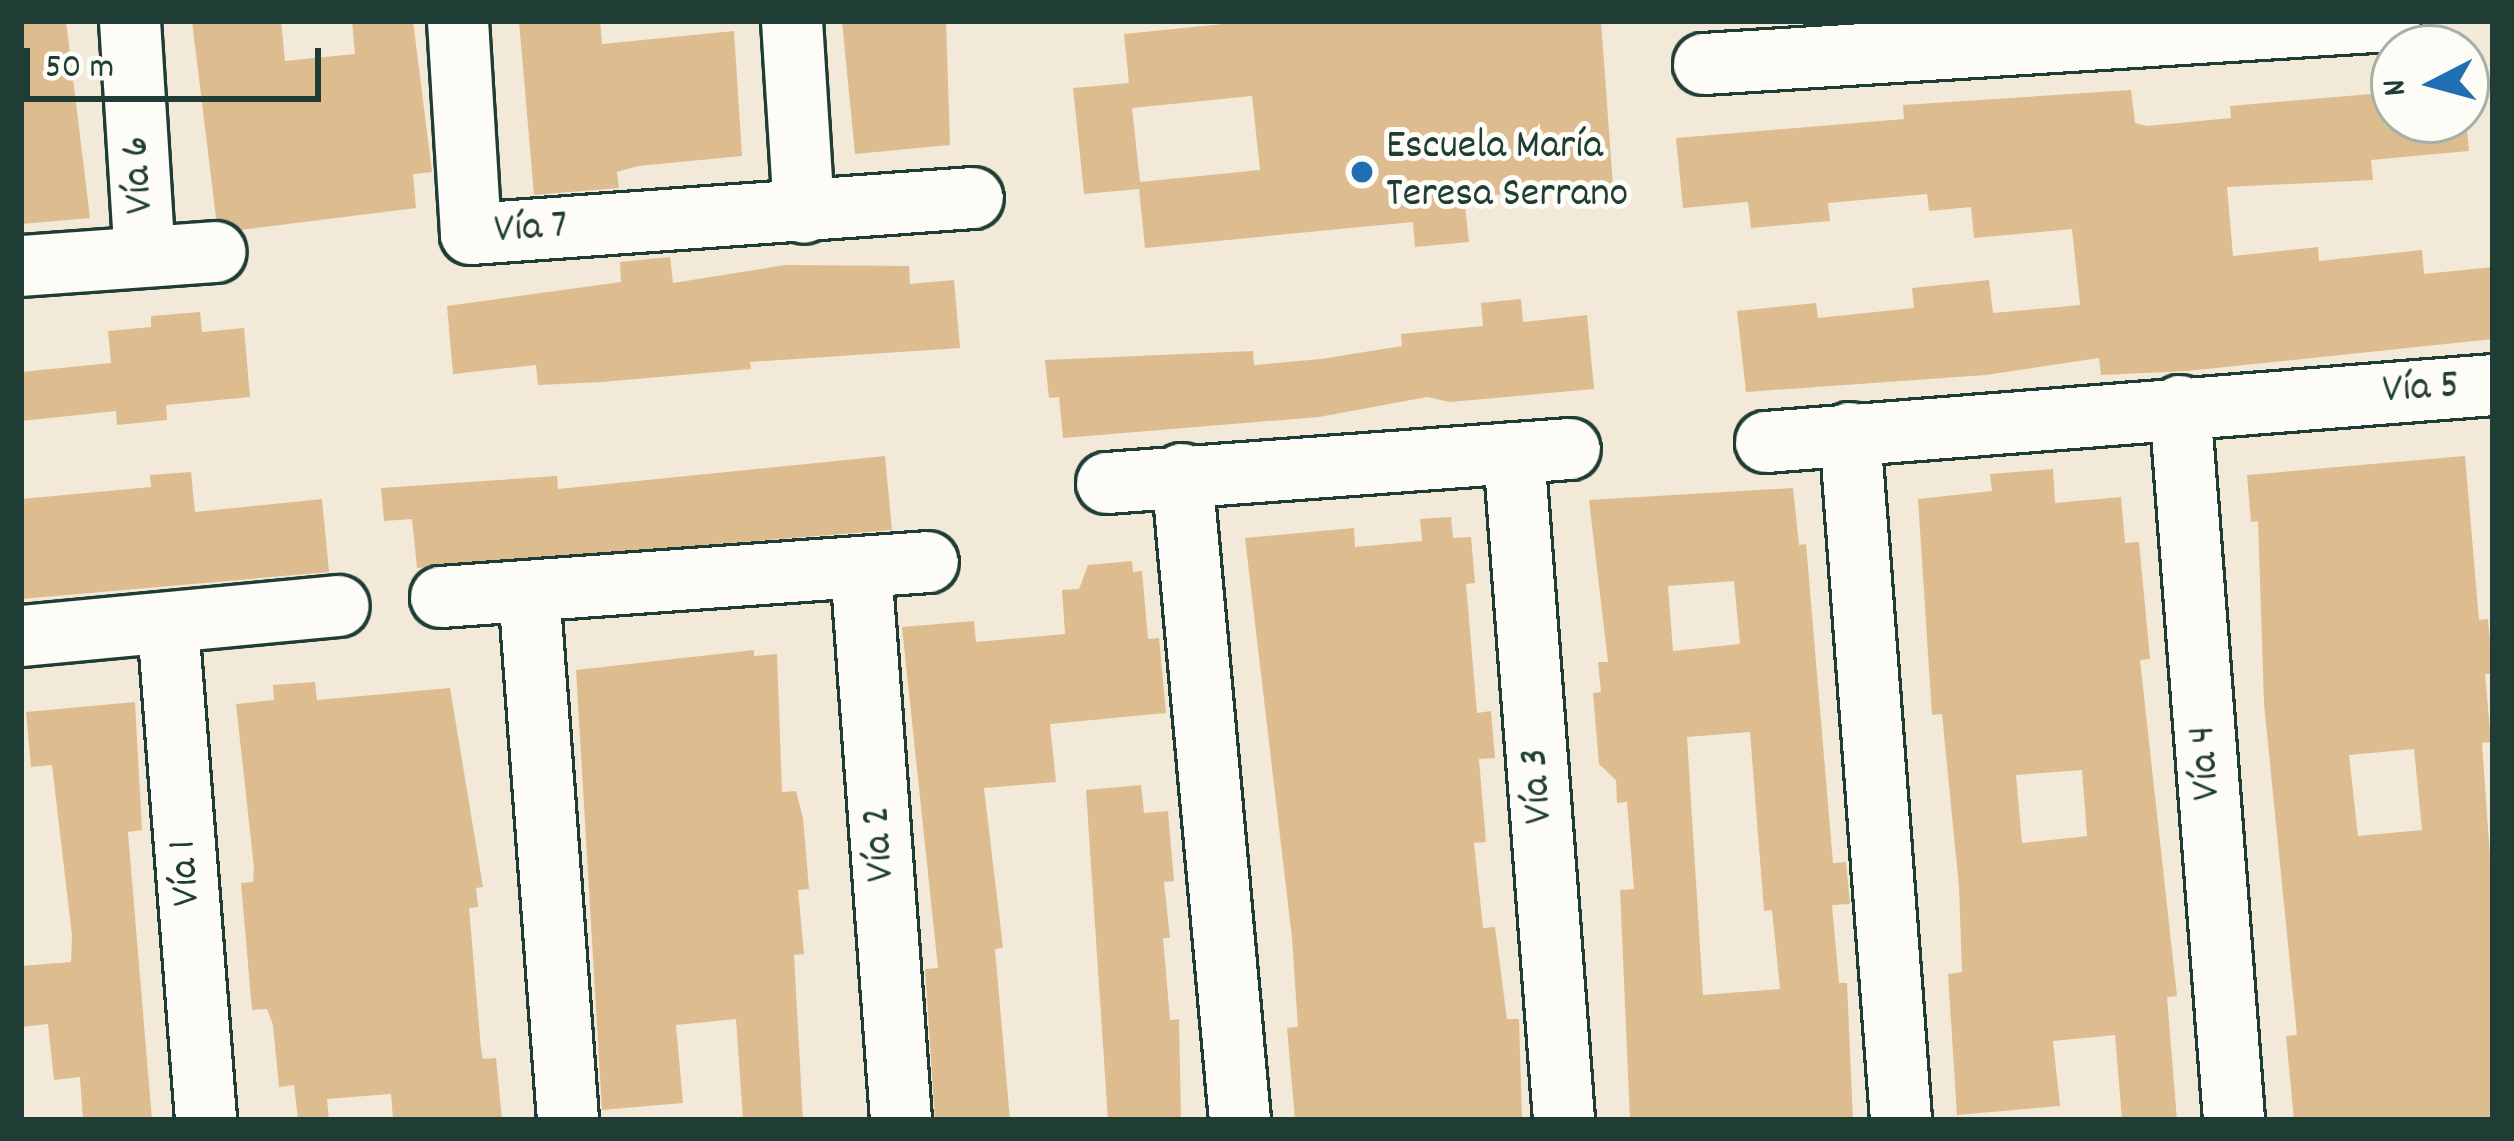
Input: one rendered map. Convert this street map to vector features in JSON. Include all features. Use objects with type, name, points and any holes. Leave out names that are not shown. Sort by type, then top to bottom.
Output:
[{"type":"street","name":"Vía 6","points":[[130,21],[145,257]]},
{"type":"street","name":"Vía 7","points":[[458,21],[471,234],[973,198]]},
{"type":"street","points":[[792,21],[804,213]]},
{"type":"street","points":[[1704,64],[1793,42],[2390,21]]},
{"type":"street","name":"Vía 6","points":[[21,266],[215,252]]},
{"type":"street","name":"Vía 5","points":[[2180,406],[2493,385]]},
{"type":"street","points":[[1766,442],[2180,406]]},
{"type":"street","name":"Vía 4","points":[[2180,406],[2234,1120]]},
{"type":"street","points":[[1850,433],[1901,1120]]},
{"type":"street","name":"Vía 3","points":[[1107,483],[1542,451],[1564,1120]]},
{"type":"street","points":[[1182,474],[1240,1120]]},
{"type":"street","points":[[441,597],[928,562]]},
{"type":"street","name":"Vía 2","points":[[862,567],[901,1120]]},
{"type":"street","points":[[529,591],[568,1120]]},
{"type":"street","points":[[21,636],[339,606]]},
{"type":"street","name":"Vía 1","points":[[168,625],[206,1120]]},
{"type":"building","points":[[21,21],[66,21],[90,218],[21,224]]},
{"type":"building","points":[[192,21],[281,21],[285,61],[355,54],[352,21],[413,21],[432,172],[413,174],[416,208],[240,230],[216,218]]},
{"type":"building","points":[[519,21],[600,21],[602,44],[734,31],[742,156],[638,166],[617,172],[619,188],[534,195]]},
{"type":"building","points":[[842,21],[946,21],[950,145],[855,154]]},
{"type":"building","points":[[1253,21],[1601,21],[1613,186],[1464,197],[1469,242],[1415,247],[1413,222],[1145,248],[1139,189],[1084,194],[1073,88],[1129,83],[1124,34]],"holes":[[[1252,96],[1260,170],[1140,182],[1132,108]]]},
{"type":"building","points":[[2131,90],[2135,123],[2147,126],[2231,118],[2230,106],[2370,94],[2370,144],[2468,144],[2469,151],[2371,160],[2373,180],[2227,187],[2233,256],[2318,247],[2319,261],[2422,250],[2424,274],[2493,267],[2493,339],[2187,371],[2101,375],[2099,358],[1986,375],[1746,392],[1737,311],[1816,303],[1818,318],[1914,308],[1912,288],[1989,280],[1993,313],[2080,305],[2072,229],[1974,238],[1971,207],[1929,211],[1927,194],[1828,203],[1830,221],[1751,228],[1748,202],[1683,208],[1676,138],[1904,119],[1903,105]]},
{"type":"building","points":[[670,257],[673,283],[785,265],[909,266],[910,284],[954,280],[960,348],[750,362],[751,369],[602,382],[538,385],[536,365],[453,374],[447,306],[621,282],[620,262]]},
{"type":"building","points":[[1521,299],[1523,322],[1587,315],[1594,389],[1450,402],[1427,397],[1319,417],[1063,438],[1059,397],[1049,398],[1045,360],[1253,351],[1254,365],[1321,359],[1402,346],[1401,334],[1483,326],[1481,303]]},
{"type":"building","points":[[200,312],[202,332],[244,328],[250,397],[166,405],[167,420],[117,425],[116,411],[21,421],[21,372],[111,363],[108,331],[151,327],[151,316]]},
{"type":"building","points":[[885,456],[892,530],[417,568],[412,519],[384,521],[381,488],[557,476],[558,489]]},
{"type":"building","points":[[2465,456],[2479,620],[2488,619],[2493,674],[2485,674],[2491,742],[2482,743],[2493,900],[2493,1120],[2294,1120],[2286,1036],[2297,1035],[2264,703],[2258,521],[2251,522],[2247,475]],"holes":[[[2414,749],[2422,830],[2358,836],[2349,755]]]},
{"type":"building","points":[[2053,469],[2055,503],[2121,497],[2125,543],[2139,542],[2150,659],[2140,660],[2177,996],[2167,997],[2177,1120],[2122,1120],[2115,1035],[2053,1041],[2060,1106],[1957,1115],[1948,974],[1962,972],[1959,887],[1942,714],[1932,715],[1918,499],[1992,491],[1990,474]],"holes":[[[2082,770],[2087,836],[2022,843],[2016,775]]]},
{"type":"building","points":[[191,472],[195,512],[322,499],[329,572],[21,599],[21,499],[151,487],[150,475]]},
{"type":"building","points":[[1793,488],[1799,545],[1806,544],[1833,863],[1846,862],[1850,904],[1832,905],[1839,983],[1847,983],[1853,1120],[1630,1120],[1620,890],[1634,889],[1627,802],[1617,803],[1616,780],[1599,764],[1593,693],[1601,692],[1598,662],[1608,662],[1589,500]],"holes":[[[1734,581],[1740,644],[1673,651],[1668,586]],[[1750,732],[1764,911],[1772,910],[1780,989],[1703,995],[1687,737]]]},
{"type":"building","points":[[1451,517],[1453,538],[1471,537],[1475,583],[1466,584],[1477,713],[1491,711],[1495,758],[1479,759],[1486,842],[1474,843],[1483,928],[1495,927],[1507,1019],[1519,1019],[1522,1120],[1295,1120],[1287,1028],[1298,1027],[1292,938],[1245,538],[1354,528],[1355,547],[1422,541],[1420,519]]},
{"type":"building","points":[[1132,561],[1133,572],[1142,571],[1148,639],[1159,638],[1166,713],[1050,724],[1056,782],[984,788],[1003,948],[995,949],[1010,1120],[935,1120],[925,969],[938,968],[902,627],[974,621],[976,642],[1065,634],[1062,590],[1079,589],[1088,565]]},
{"type":"building","points":[[754,650],[754,656],[777,654],[782,792],[796,791],[803,818],[809,889],[798,890],[804,954],[794,955],[803,1120],[743,1120],[736,1019],[676,1025],[683,1103],[602,1110],[576,670]]},
{"type":"building","points":[[315,682],[317,700],[450,688],[483,887],[476,888],[478,907],[469,908],[481,1049],[483,1059],[496,1058],[502,1120],[393,1120],[391,1094],[327,1099],[329,1120],[298,1120],[294,1085],[279,1087],[273,1025],[267,1009],[252,1010],[241,883],[253,882],[254,868],[236,704],[274,700],[273,685]]},
{"type":"building","points":[[135,702],[142,830],[128,832],[152,1120],[83,1120],[80,1077],[54,1080],[48,1024],[21,1027],[21,966],[71,962],[72,936],[52,765],[31,767],[26,712]]},
{"type":"building","points":[[1141,785],[1144,813],[1168,811],[1174,881],[1164,882],[1170,938],[1163,938],[1170,1020],[1179,1019],[1181,1120],[1108,1120],[1086,790]]},
{"type":"place","name":"Escuela María Teresa Serrano","points":[[1362,172]]}]
